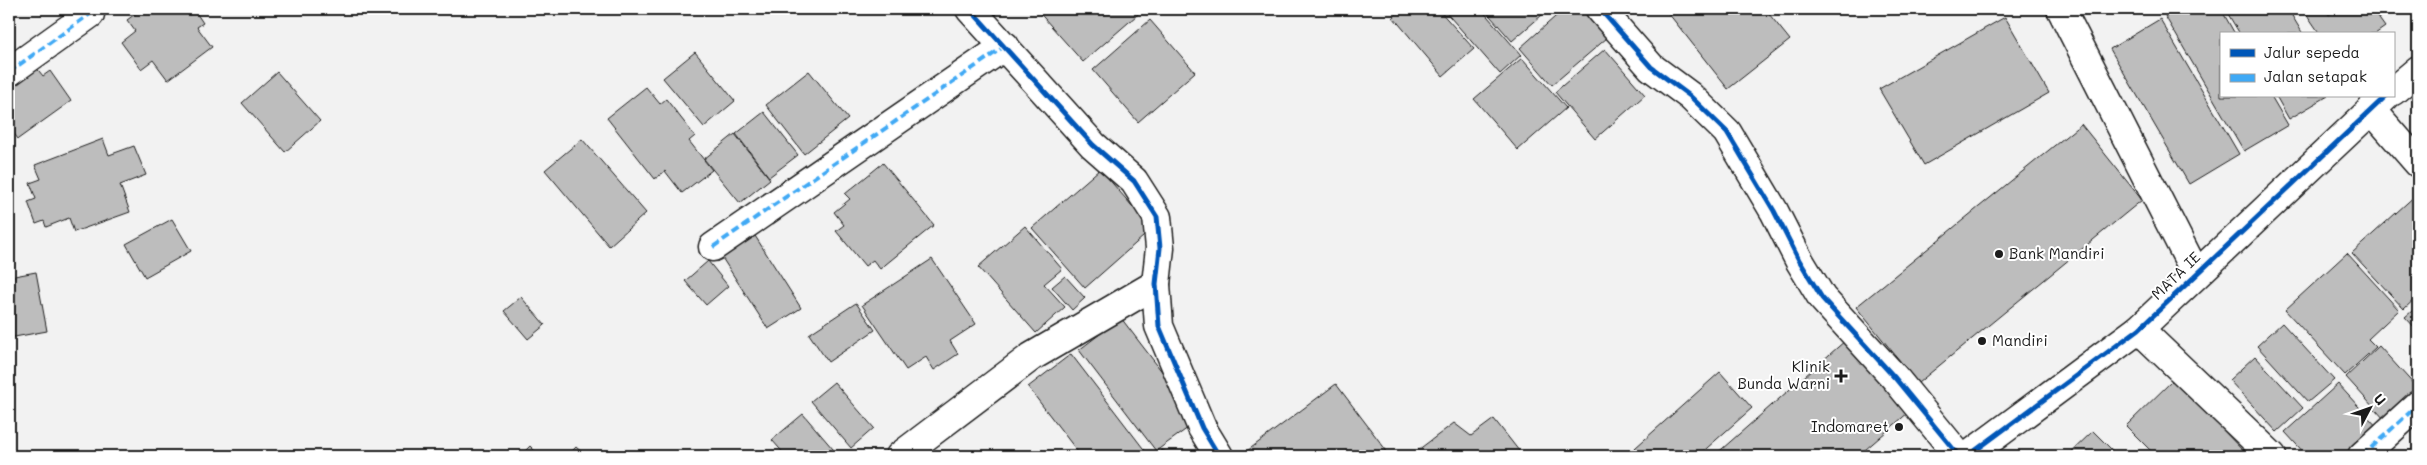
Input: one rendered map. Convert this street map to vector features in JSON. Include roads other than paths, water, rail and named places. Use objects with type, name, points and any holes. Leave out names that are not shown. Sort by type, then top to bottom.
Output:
[{"type":"street","points":[[970,9],[1093,145],[1134,181],[1157,217],[1160,248],[1156,284],[1159,326],[1202,428],[1219,456]]},
{"type":"street","points":[[1600,9],[1652,67],[1690,96],[1727,132],[1774,211],[1799,260],[1822,298],[1895,378],[1959,456]]},
{"type":"street","points":[[2061,9],[2196,274]]},
{"type":"street","points":[[9,72],[90,14]]},
{"type":"street","points":[[713,247],[1005,46]]},
{"type":"street","points":[[2394,90],[2418,70]]},
{"type":"street","points":[[2379,102],[2418,162]]},
{"type":"street","name":"MATA IE","points":[[1968,456],[2139,329],[2379,102]]},
{"type":"street","points":[[900,456],[1031,357],[1156,284]]},
{"type":"street","points":[[2139,329],[2272,456]]},
{"type":"street","points":[[2362,456],[2418,405]]},
{"type":"place","name":"Bank Mandiri","points":[[1999,254]]},
{"type":"place","name":"Mandiri","points":[[1982,341]]},
{"type":"place","name":"Klinik Bunda Warni","points":[[1841,376]]},
{"type":"place","name":"Indomaret","points":[[1899,427]]}]
